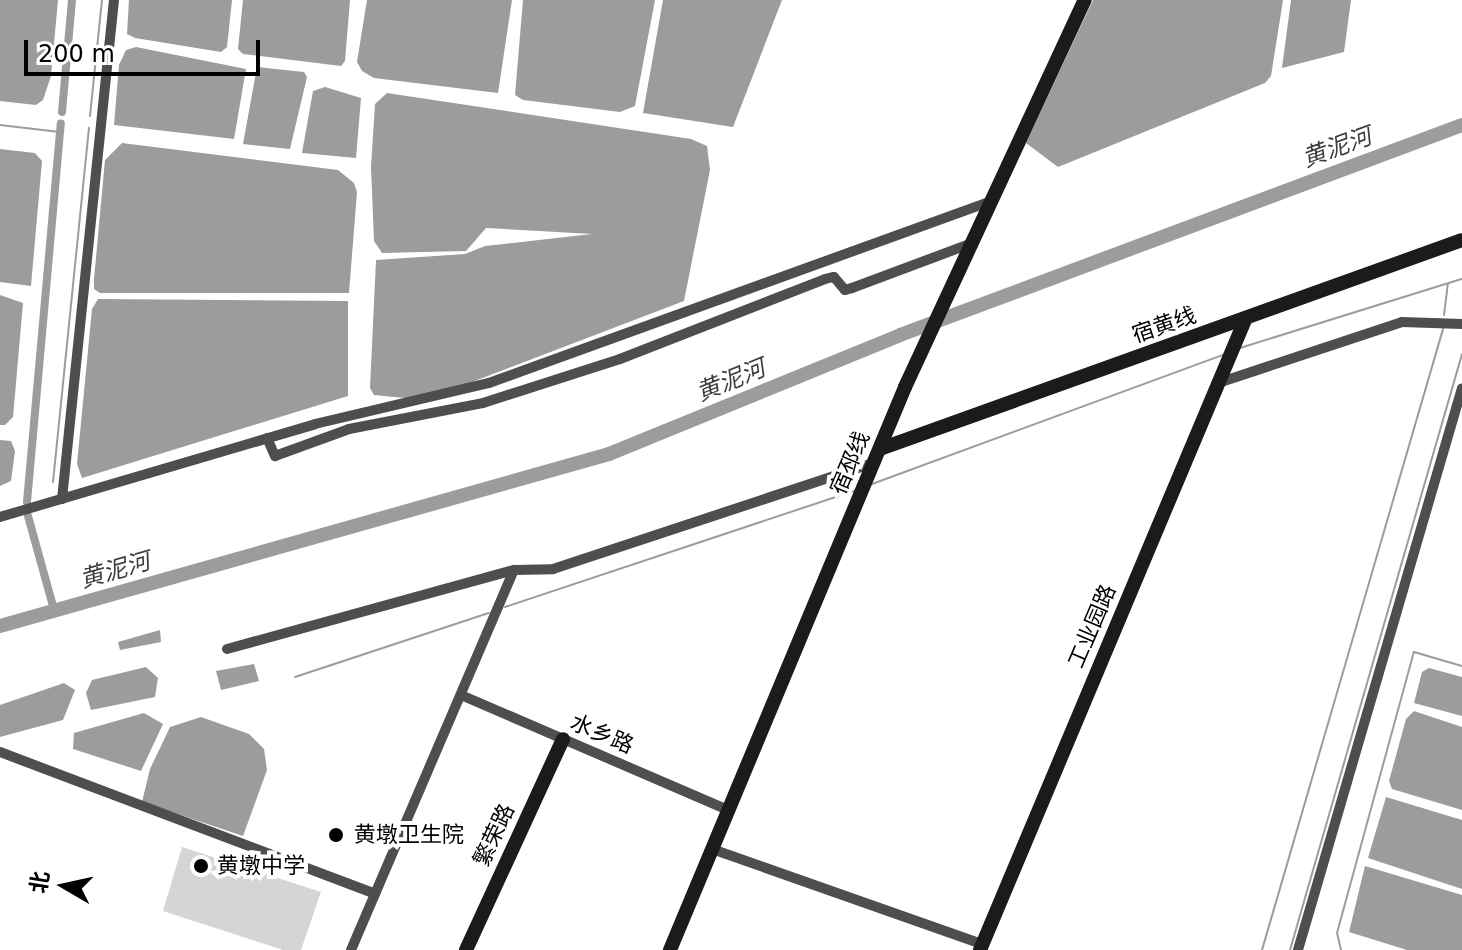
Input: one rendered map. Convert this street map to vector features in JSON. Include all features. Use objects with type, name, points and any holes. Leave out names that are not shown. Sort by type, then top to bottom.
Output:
[{"type":"street","points":[[62,499],[114,0]]},
{"type":"street","name":"宿邳线","points":[[670,950],[946,293],[986,203],[1085,0]]},
{"type":"street","points":[[0,517],[345,416],[489,383],[986,203]]},
{"type":"street","name":"宿黄线","points":[[880,449],[1462,240]]},
{"type":"street","points":[[267,438],[275,456],[349,429],[483,403],[620,359],[825,279],[834,277],[845,290],[967,245]]},
{"type":"street","name":"工业园路","points":[[981,947],[1245,320]]},
{"type":"street","points":[[1218,383],[1402,322],[1462,324]]},
{"type":"street","points":[[1298,950],[1462,388]]},
{"type":"street","points":[[345,416],[349,429]]},
{"type":"street","points":[[227,649],[514,570],[553,569],[874,463]]},
{"type":"street","points":[[355,949],[375,894],[514,570]]},
{"type":"street","name":"水乡路","points":[[461,695],[728,810]]},
{"type":"street","name":"繁荣路","points":[[466,950],[563,739]]},
{"type":"street","points":[[0,752],[375,894]]},
{"type":"street","points":[[712,849],[981,947]]},
{"type":"shaded area","points":[[0,0],[58,0],[51,76],[43,100],[36,105],[0,101]]},
{"type":"shaded area","points":[[129,0],[232,0],[227,47],[221,52],[135,38],[127,34]]},
{"type":"shaded area","points":[[243,0],[350,0],[345,61],[341,66],[243,54],[238,49]]},
{"type":"shaded area","points":[[367,0],[512,0],[498,93],[374,78],[362,71],[357,62]]},
{"type":"shaded area","points":[[523,0],[655,0],[635,106],[620,112],[523,100],[515,95]]},
{"type":"shaded area","points":[[663,0],[782,0],[733,127],[643,113]]},
{"type":"shaded area","points":[[1093,0],[1283,0],[1271,76],[1265,83],[1058,167],[1026,143]]},
{"type":"shaded area","points":[[1291,0],[1351,0],[1344,52],[1282,68]]},
{"type":"shaded area","points":[[136,47],[246,69],[234,139],[114,125],[119,65],[126,50]]},
{"type":"shaded area","points":[[257,67],[304,72],[307,77],[290,149],[243,144]]},
{"type":"shaded area","points":[[325,87],[361,98],[356,158],[302,153],[313,91]]},
{"type":"shaded area","points":[[387,93],[691,139],[707,146],[710,170],[684,301],[451,390],[405,398],[374,395],[370,388],[376,260],[465,254],[485,246],[592,234],[486,228],[466,251],[382,253],[374,241],[371,167],[375,104]]},
{"type":"shaded area","points":[[122,143],[338,170],[354,183],[357,192],[349,293],[100,293],[94,289],[94,279],[105,160]]},
{"type":"shaded area","points":[[0,149],[35,153],[42,161],[31,286],[0,282]]},
{"type":"shaded area","points":[[0,295],[23,303],[13,417],[5,425],[0,425]]},
{"type":"shaded area","points":[[98,299],[348,301],[348,396],[82,478],[77,464],[92,309]]},
{"type":"shaded area","points":[[0,440],[11,441],[15,451],[11,481],[0,486]]},
{"type":"shaded area","points":[[160,630],[161,642],[120,650],[118,642]]},
{"type":"shaded area","points":[[254,664],[259,681],[221,690],[216,671]]},
{"type":"shaded area","points":[[146,667],[158,678],[155,697],[91,710],[86,693],[92,680]]},
{"type":"shaded area","points":[[1429,668],[1462,677],[1462,716],[1414,703],[1422,672]]},
{"type":"shaded area","points":[[64,683],[75,690],[63,720],[0,737],[0,705]]},
{"type":"shaded area","points":[[1414,711],[1462,727],[1462,810],[1392,789],[1389,781],[1406,719]]},
{"type":"shaded area","points":[[144,713],[163,724],[141,771],[73,749],[74,733]]},
{"type":"shaded area","points":[[201,717],[249,734],[264,749],[267,770],[243,836],[142,802],[150,769],[170,727]]},
{"type":"shaded area","points":[[1386,797],[1462,820],[1462,889],[1368,858]]},
{"type":"shaded area","points":[[182,847],[321,892],[301,950],[283,950],[163,911]]},
{"type":"shaded area","points":[[1365,866],[1462,895],[1462,950],[1407,950],[1349,932]]},
{"type":"waterway","points":[[62,112],[72,0]]},
{"type":"waterway","points":[[90,116],[102,0]]},
{"type":"waterway","points":[[27,502],[61,124]]},
{"type":"waterway","points":[[0,125],[60,132]]},
{"type":"waterway","name":"黄泥河","points":[[0,626],[609,454],[900,335],[1462,125]]},
{"type":"waterway","points":[[53,482],[89,128]]},
{"type":"waterway","points":[[1240,348],[1462,279]]},
{"type":"waterway","points":[[1444,315],[1448,284]]},
{"type":"waterway","points":[[1262,950],[1443,329]]},
{"type":"waterway","points":[[1290,950],[1462,354]]},
{"type":"waterway","points":[[872,484],[1223,355]]},
{"type":"waterway","points":[[505,607],[856,490]]},
{"type":"waterway","points":[[28,516],[54,610]]},
{"type":"waterway","points":[[295,677],[489,613]]},
{"type":"waterway","points":[[1341,950],[1337,933],[1414,652],[1462,666]]},
{"type":"place","name":"黄墩卫生院","points":[[336,835]]},
{"type":"place","name":"黄墩中学","points":[[201,866]]}]
